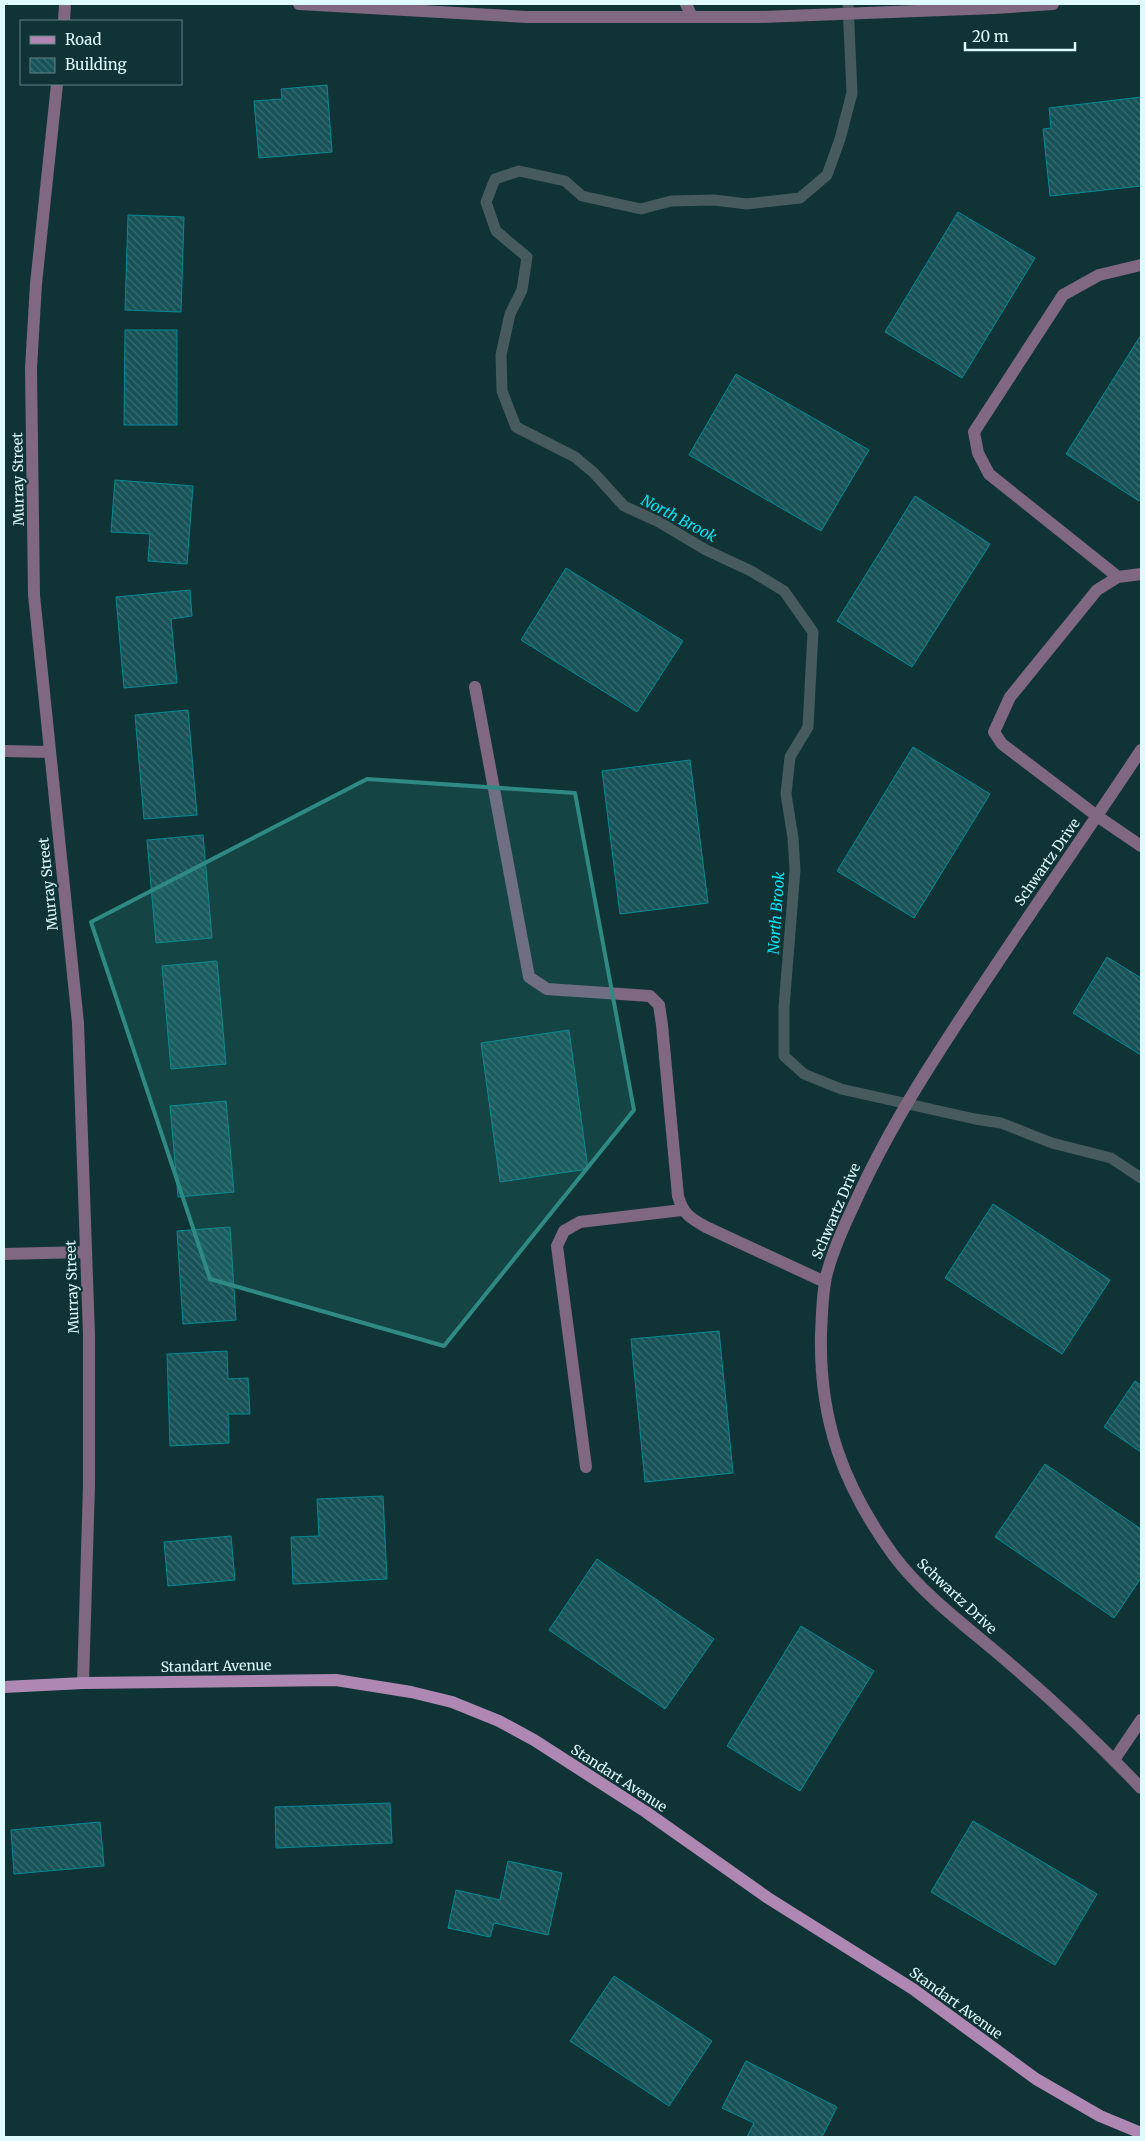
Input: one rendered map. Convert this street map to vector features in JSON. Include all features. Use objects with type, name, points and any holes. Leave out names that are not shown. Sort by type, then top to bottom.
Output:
[{"type":"street","points":[[64,20],[65,4]]},
{"type":"street","points":[[299,4],[466,9],[527,17],[797,16],[1053,4]]},
{"type":"street","points":[[686,4],[692,17]]},
{"type":"street","name":"Murray Street","points":[[57,85],[36,284],[31,368],[34,595],[78,1023],[89,1335],[89,1485],[83,1683]]},
{"type":"street","points":[[1118,577],[990,474],[978,453],[974,432],[1063,294],[1099,276],[1141,265]]},
{"type":"street","points":[[1141,574],[1118,577],[1097,590],[1010,697],[994,732],[1002,744],[1097,816],[1141,846]]},
{"type":"street","points":[[475,687],[529,977],[546,989],[650,996],[659,1005],[678,1196],[682,1210],[693,1220],[706,1227],[825,1282]]},
{"type":"street","name":"Schwartz Drive","points":[[1141,750],[995,964],[894,1122],[872,1163],[834,1247],[825,1282],[822,1305],[820,1369],[824,1398],[836,1451],[854,1494],[867,1517],[896,1559],[927,1592],[1049,1697],[1141,1788]]},
{"type":"street","points":[[4,751],[50,752]]},
{"type":"street","points":[[586,1467],[557,1246],[564,1231],[580,1222],[682,1210]]},
{"type":"street","points":[[4,1254],[85,1252]]},
{"type":"street","name":"Standart Avenue","points":[[4,1687],[83,1683],[336,1680],[452,1702],[499,1721],[534,1740],[646,1812],[768,1898],[913,1989],[1036,2079],[1100,2116],[1141,2133]]},
{"type":"street","points":[[1114,1760],[1141,1720]]},
{"type":"highlighted area","points":[[367,779],[575,793],[634,1110],[444,1346],[210,1279],[91,922]]},
{"type":"building","points":[[327,85],[332,152],[259,158],[254,101],[282,99],[281,89]]},
{"type":"building","points":[[1141,97],[1141,186],[1050,196],[1043,129],[1051,128],[1049,108]]},
{"type":"building","points":[[958,212],[1035,258],[962,378],[885,332]]},
{"type":"building","points":[[128,215],[184,217],[181,312],[125,310]]},
{"type":"building","points":[[125,330],[177,330],[177,425],[124,425]]},
{"type":"building","points":[[1141,335],[1141,497],[1139,501],[1066,454]]},
{"type":"building","points":[[736,374],[869,450],[821,531],[689,455]]},
{"type":"building","points":[[115,480],[193,486],[187,564],[148,561],[150,534],[111,532]]},
{"type":"building","points":[[915,496],[990,544],[912,667],[837,621]]},
{"type":"building","points":[[566,568],[683,641],[637,712],[521,640]]},
{"type":"building","points":[[190,590],[192,616],[171,619],[177,683],[124,688],[116,597]]},
{"type":"building","points":[[188,710],[197,815],[144,819],[135,715]]},
{"type":"building","points":[[913,747],[990,794],[914,918],[837,871]]},
{"type":"building","points":[[690,760],[708,903],[620,914],[602,771]]},
{"type":"building","points":[[203,835],[212,938],[156,943],[147,840]]},
{"type":"building","points":[[1107,957],[1141,978],[1141,1055],[1073,1013]]},
{"type":"building","points":[[217,961],[226,1064],[171,1069],[162,966]]},
{"type":"building","points":[[569,1030],[588,1169],[500,1182],[481,1043]]},
{"type":"building","points":[[226,1101],[234,1192],[178,1197],[170,1106]]},
{"type":"building","points":[[993,1204],[1110,1280],[1062,1354],[945,1278]]},
{"type":"building","points":[[230,1227],[236,1320],[183,1324],[177,1231]]},
{"type":"building","points":[[719,1331],[733,1473],[645,1482],[631,1339]]},
{"type":"building","points":[[227,1351],[228,1379],[248,1378],[250,1414],[228,1414],[229,1443],[170,1446],[167,1354]]},
{"type":"building","points":[[1135,1381],[1141,1385],[1141,1452],[1104,1427]]},
{"type":"building","points":[[1045,1464],[1141,1529],[1141,1578],[1114,1618],[995,1537]]},
{"type":"building","points":[[383,1496],[387,1579],[293,1584],[291,1537],[319,1536],[317,1499]]},
{"type":"building","points":[[231,1536],[235,1580],[168,1586],[164,1542]]},
{"type":"building","points":[[597,1559],[714,1639],[665,1709],[549,1630]]},
{"type":"building","points":[[801,1626],[874,1671],[800,1791],[727,1746]]},
{"type":"building","points":[[390,1803],[392,1843],[276,1848],[275,1807]]},
{"type":"building","points":[[973,1821],[1097,1894],[1055,1965],[931,1892]]},
{"type":"building","points":[[100,1822],[104,1866],[14,1874],[11,1830]]},
{"type":"building","points":[[508,1861],[562,1873],[548,1935],[494,1923],[490,1937],[448,1928],[456,1890],[500,1900]]},
{"type":"building","points":[[614,1976],[712,2041],[669,2106],[570,2041]]},
{"type":"building","points":[[746,2061],[837,2107],[822,2137],[747,2137],[754,2123],[722,2108]]},
{"type":"waterway","name":"North Brook","points":[[848,4],[852,93],[840,139],[827,175],[800,198],[747,204],[714,200],[671,201],[641,209],[582,196],[565,181],[519,171],[495,179],[486,202],[496,231],[527,257],[522,290],[510,314],[501,355],[502,391],[516,427],[575,457],[594,473],[624,506],[659,522],[706,550],[751,571],[784,591],[813,632],[808,727],[790,757],[786,794],[793,838],[795,870],[784,1007],[784,1056],[804,1074],[841,1089],[1001,1123],[1052,1143],[1111,1158],[1141,1178]]}]
